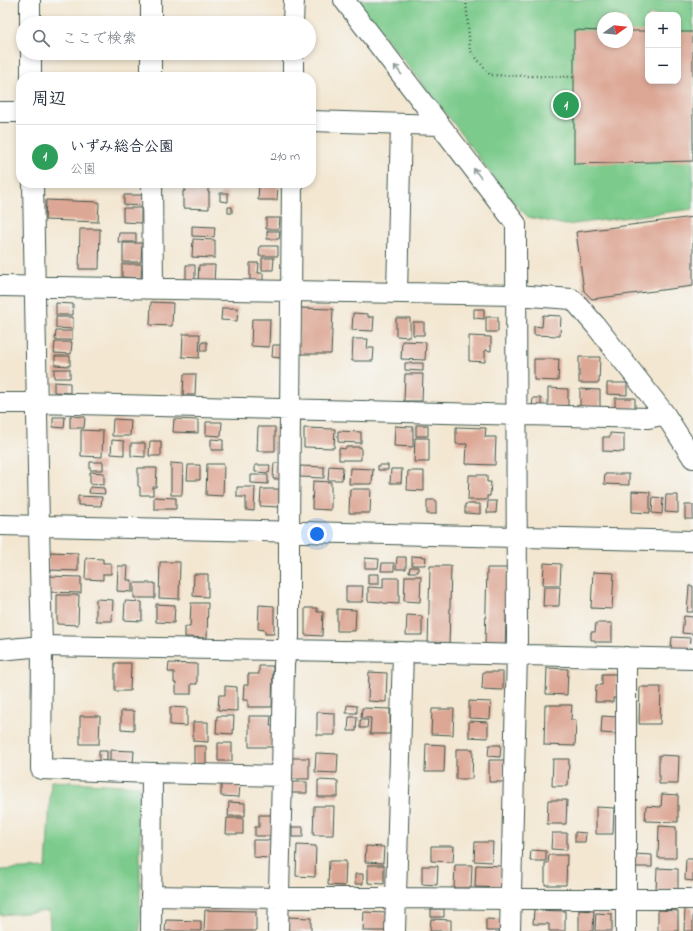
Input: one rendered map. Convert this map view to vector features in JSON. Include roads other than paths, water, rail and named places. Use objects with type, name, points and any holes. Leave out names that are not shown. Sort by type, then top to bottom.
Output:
[{"type":"street","points":[[30,0],[30,16]]},
{"type":"street","points":[[151,0],[151,16]]},
{"type":"street","points":[[294,0],[294,16]]},
{"type":"street","points":[[344,0],[516,224],[517,654],[510,931]]},
{"type":"street","points":[[31,60],[31,72]]},
{"type":"street","points":[[151,60],[151,72]]},
{"type":"street","points":[[293,60],[293,72]]},
{"type":"street","points":[[0,112],[16,112]]},
{"type":"street","points":[[316,122],[440,125]]},
{"type":"street","points":[[397,293],[401,124]]},
{"type":"street","points":[[33,188],[36,403],[42,646],[41,769],[282,776]]},
{"type":"street","points":[[152,188],[153,289]]},
{"type":"street","points":[[278,931],[284,664],[289,637],[288,532],[292,188]]},
{"type":"street","points":[[0,286],[516,295],[572,299],[596,326],[664,413],[693,458]]},
{"type":"street","points":[[0,403],[648,418],[664,413]]},
{"type":"street","points":[[0,525],[693,541]]},
{"type":"street","points":[[0,650],[42,646],[517,654],[693,659]]},
{"type":"street","points":[[395,931],[403,652]]},
{"type":"street","points":[[626,657],[626,931]]},
{"type":"street","points":[[151,931],[152,773]]},
{"type":"street","points":[[151,896],[693,900]]},
{"type":"place","name":"いずみ総合公園","points":[[566,105]]}]
